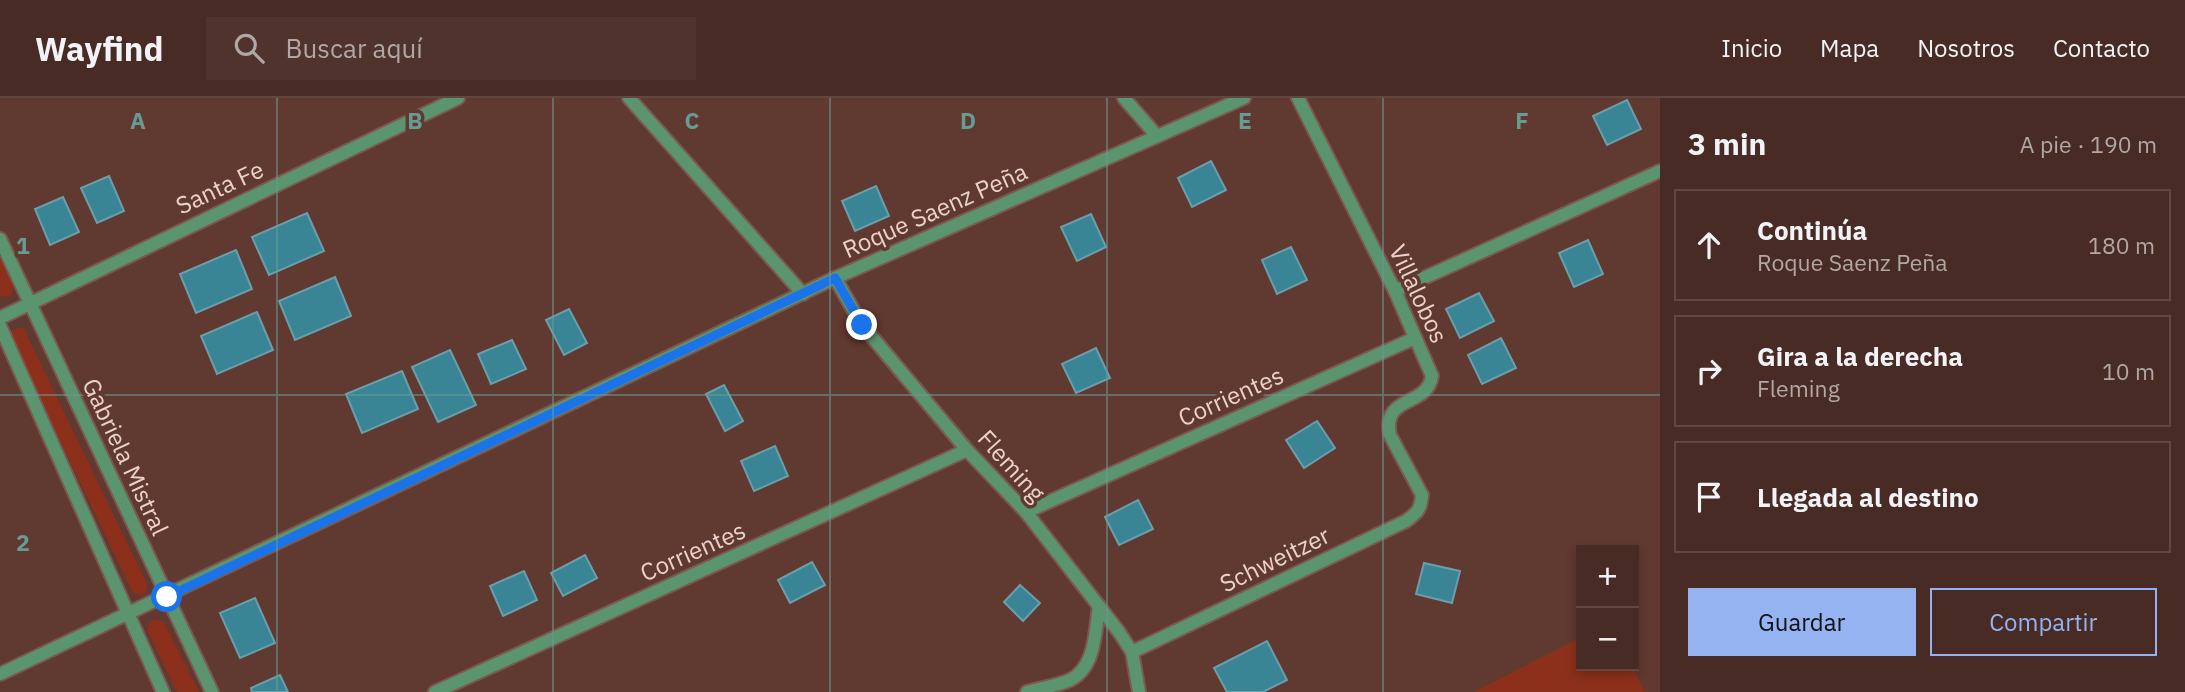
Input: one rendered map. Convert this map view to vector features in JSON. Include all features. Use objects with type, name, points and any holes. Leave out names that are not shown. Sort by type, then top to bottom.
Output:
[{"type":"street","name":"Santa Fe","points":[[0,317],[458,98]]},
{"type":"street","points":[[629,98],[803,294]]},
{"type":"street","points":[[1124,98],[1157,136]]},
{"type":"street","name":"Roque Saenz Peña","points":[[0,674],[835,278],[1244,98]]},
{"type":"street","name":"Villalobos","points":[[1298,98],[1395,291],[1432,376],[1430,386],[1423,393],[1398,406],[1391,413],[1388,425],[1390,435],[1422,495]]},
{"type":"street","points":[[1395,291],[1660,171]]},
{"type":"street","name":"Gabriela Mistral","points":[[0,239],[212,692]]},
{"type":"street","name":"Fleming","points":[[835,278],[862,325],[967,450],[1026,512],[1132,652],[1139,692]]},
{"type":"street","points":[[0,326],[163,692]]},
{"type":"street","name":"Corrientes","points":[[1026,512],[1415,338]]},
{"type":"street","name":"Corrientes","points":[[435,692],[967,450]]},
{"type":"street","name":"Schweitzer","points":[[1132,652],[1406,521],[1417,513],[1422,495]]},
{"type":"street","points":[[1027,692],[1070,680],[1086,667],[1098,606]]},
{"type":"shaded area","points":[[0,257],[14,286],[8,297],[0,295]]},
{"type":"shaded area","points":[[20,327],[24,329],[147,584],[144,594],[136,595],[132,591],[10,336],[11,331]]},
{"type":"shaded area","points":[[154,619],[164,622],[199,692],[177,692],[147,630]]},
{"type":"shaded area","points":[[1576,640],[1576,671],[1634,671],[1645,692],[1474,692]]},
{"type":"building","points":[[1627,100],[1641,129],[1607,145],[1593,116]]},
{"type":"building","points":[[1211,161],[1226,190],[1192,207],[1178,178]]},
{"type":"building","points":[[109,176],[124,211],[97,223],[81,188]]},
{"type":"building","points":[[876,186],[889,216],[855,231],[842,201]]},
{"type":"building","points":[[63,197],[79,232],[50,245],[35,209]]},
{"type":"building","points":[[307,213],[324,251],[269,275],[252,237]]},
{"type":"building","points":[[1091,214],[1106,247],[1077,261],[1061,227]]},
{"type":"building","points":[[1588,240],[1603,274],[1574,287],[1559,253]]},
{"type":"building","points":[[1291,247],[1307,280],[1277,294],[1262,260]]},
{"type":"building","points":[[236,250],[252,289],[196,313],[180,274]]},
{"type":"building","points":[[335,277],[351,316],[295,340],[279,301]]},
{"type":"building","points":[[1479,293],[1494,321],[1460,338],[1446,309]]},
{"type":"building","points":[[569,309],[587,343],[564,355],[546,320]]},
{"type":"building","points":[[257,312],[273,350],[217,374],[201,336]]},
{"type":"building","points":[[1501,338],[1516,368],[1482,384],[1468,355]]},
{"type":"building","points":[[512,340],[526,369],[491,384],[478,354]]},
{"type":"building","points":[[1096,348],[1110,378],[1076,393],[1062,364]]},
{"type":"building","points":[[450,350],[476,405],[438,422],[412,367]]},
{"type":"building","points":[[402,371],[418,409],[362,433],[346,394]]},
{"type":"building","points":[[724,385],[743,421],[725,431],[706,394]]},
{"type":"building","points":[[1317,421],[1335,448],[1304,468],[1286,440]]},
{"type":"building","points":[[775,446],[788,476],[754,491],[741,461]]},
{"type":"building","points":[[1138,500],[1153,529],[1119,545],[1105,517]]},
{"type":"building","points":[[585,555],[597,578],[563,596],[551,573]]},
{"type":"building","points":[[812,562],[825,585],[790,603],[778,580]]},
{"type":"building","points":[[1424,563],[1460,571],[1452,603],[1416,594]]},
{"type":"building","points":[[524,571],[537,600],[503,616],[490,586]]},
{"type":"building","points":[[1020,585],[1040,603],[1023,621],[1004,602]]},
{"type":"building","points":[[255,598],[275,643],[240,658],[220,613]]},
{"type":"building","points":[[1267,641],[1287,680],[1263,692],[1227,692],[1214,668]]},
{"type":"building","points":[[280,675],[288,692],[252,692],[251,688]]},
{"type":"route","points":[[167,597],[835,278],[862,325]]}]
